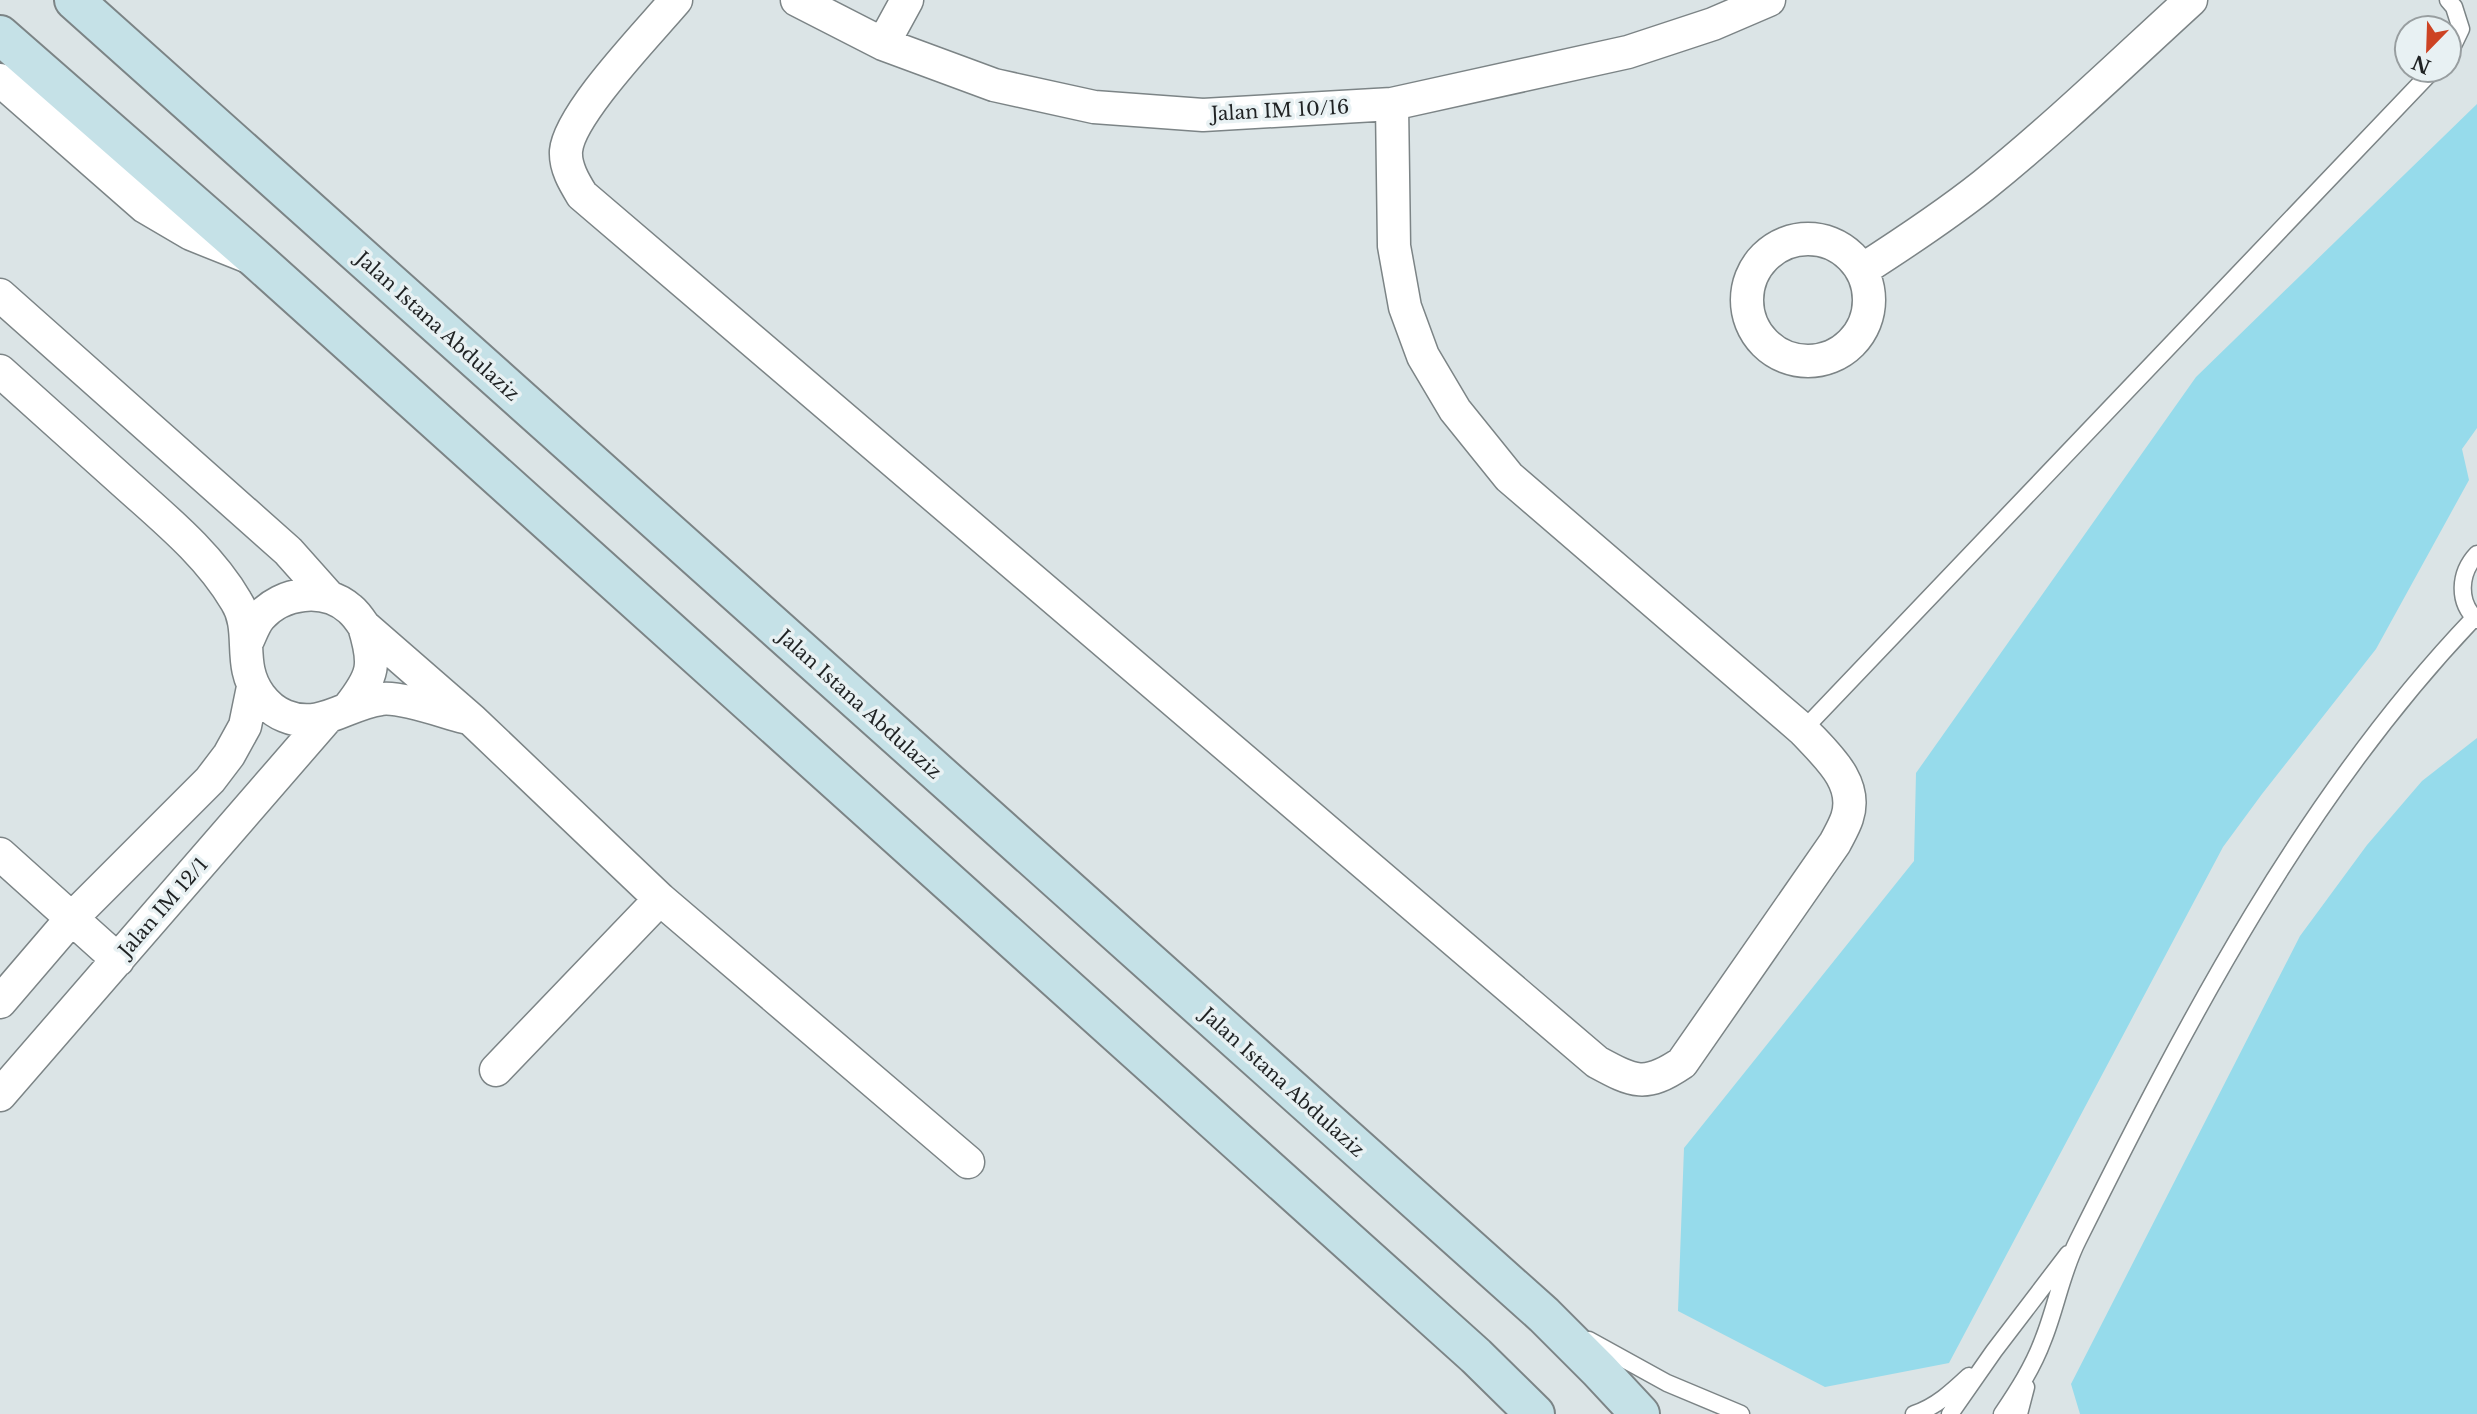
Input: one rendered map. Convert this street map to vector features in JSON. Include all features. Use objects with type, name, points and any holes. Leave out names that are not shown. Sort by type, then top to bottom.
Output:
[{"type":"main road","name":"Jalan Istana Abdulaziz","points":[[74,0],[1545,1315],[1640,1414]]},
{"type":"main road","points":[[0,35],[257,261],[1476,1356],[1535,1414]]},
{"type":"street","points":[[676,0],[588,103],[573,127],[566,151],[570,175],[582,195],[1597,1062],[1620,1074],[1643,1080],[1662,1077],[1682,1063],[1835,843],[1847,817],[1850,793],[1839,769],[1803,730],[1509,477],[1455,410],[1423,356],[1405,307],[1394,246],[1392,104]]},
{"type":"street","name":"Jalan IM 10/16","points":[[797,0],[883,44],[994,85],[1094,107],[1203,115],[1392,104],[1628,52],[1713,24],[1769,0]]},
{"type":"street","points":[[883,44],[907,0]]},
{"type":"street","points":[[1862,270],[1928,228],[1983,186],[2045,134],[2191,0]]},
{"type":"street","points":[[0,80],[145,207],[191,234],[257,261]]},
{"type":"street","points":[[0,295],[288,551],[329,597],[349,608],[364,626],[472,720],[660,898],[968,1162]]},
{"type":"street","points":[[0,372],[176,529],[210,565],[238,603],[247,642],[247,672],[253,687],[266,704],[284,716],[305,721],[384,698],[426,706],[472,720]]},
{"type":"street","points":[[247,642],[259,618],[278,602],[303,594],[329,597]]},
{"type":"street","points":[[338,713],[367,684],[373,654],[364,626]]},
{"type":"street","points":[[0,1002],[72,919],[211,780],[246,726],[253,687]]},
{"type":"street","name":"Jalan IM 12/1","points":[[0,1096],[338,713]]},
{"type":"street","points":[[0,854],[118,960]]},
{"type":"street","points":[[496,1070],[660,898]]},
{"type":"lane","points":[[1803,730],[2420,84]]},
{"type":"lane","points":[[2019,1414],[2030,1371],[2044,1339],[2076,1244],[2217,975],[2295,847],[2338,784],[2412,684],[2475,619],[2463,596],[2463,582],[2466,568],[2477,554]]},
{"type":"lane","points":[[1951,1414],[1994,1351],[2076,1244]]},
{"type":"lane","points":[[1545,1315],[1667,1383],[1741,1414]]},
{"type":"lane","points":[[1914,1414],[1951,1392],[1994,1351]]},
{"type":"lane","points":[[2002,1414],[2030,1371]]},
{"type":"shaded area","points":[[2477,104],[2477,428],[2462,449],[2469,480],[2376,649],[2223,847],[1949,1363],[1825,1387],[1678,1311],[1684,1148],[1914,861],[1916,773],[2196,377]]},
{"type":"shaded area","points":[[2477,738],[2477,1414],[2080,1414],[2071,1384],[2300,936],[2367,845],[2422,781]]}]
